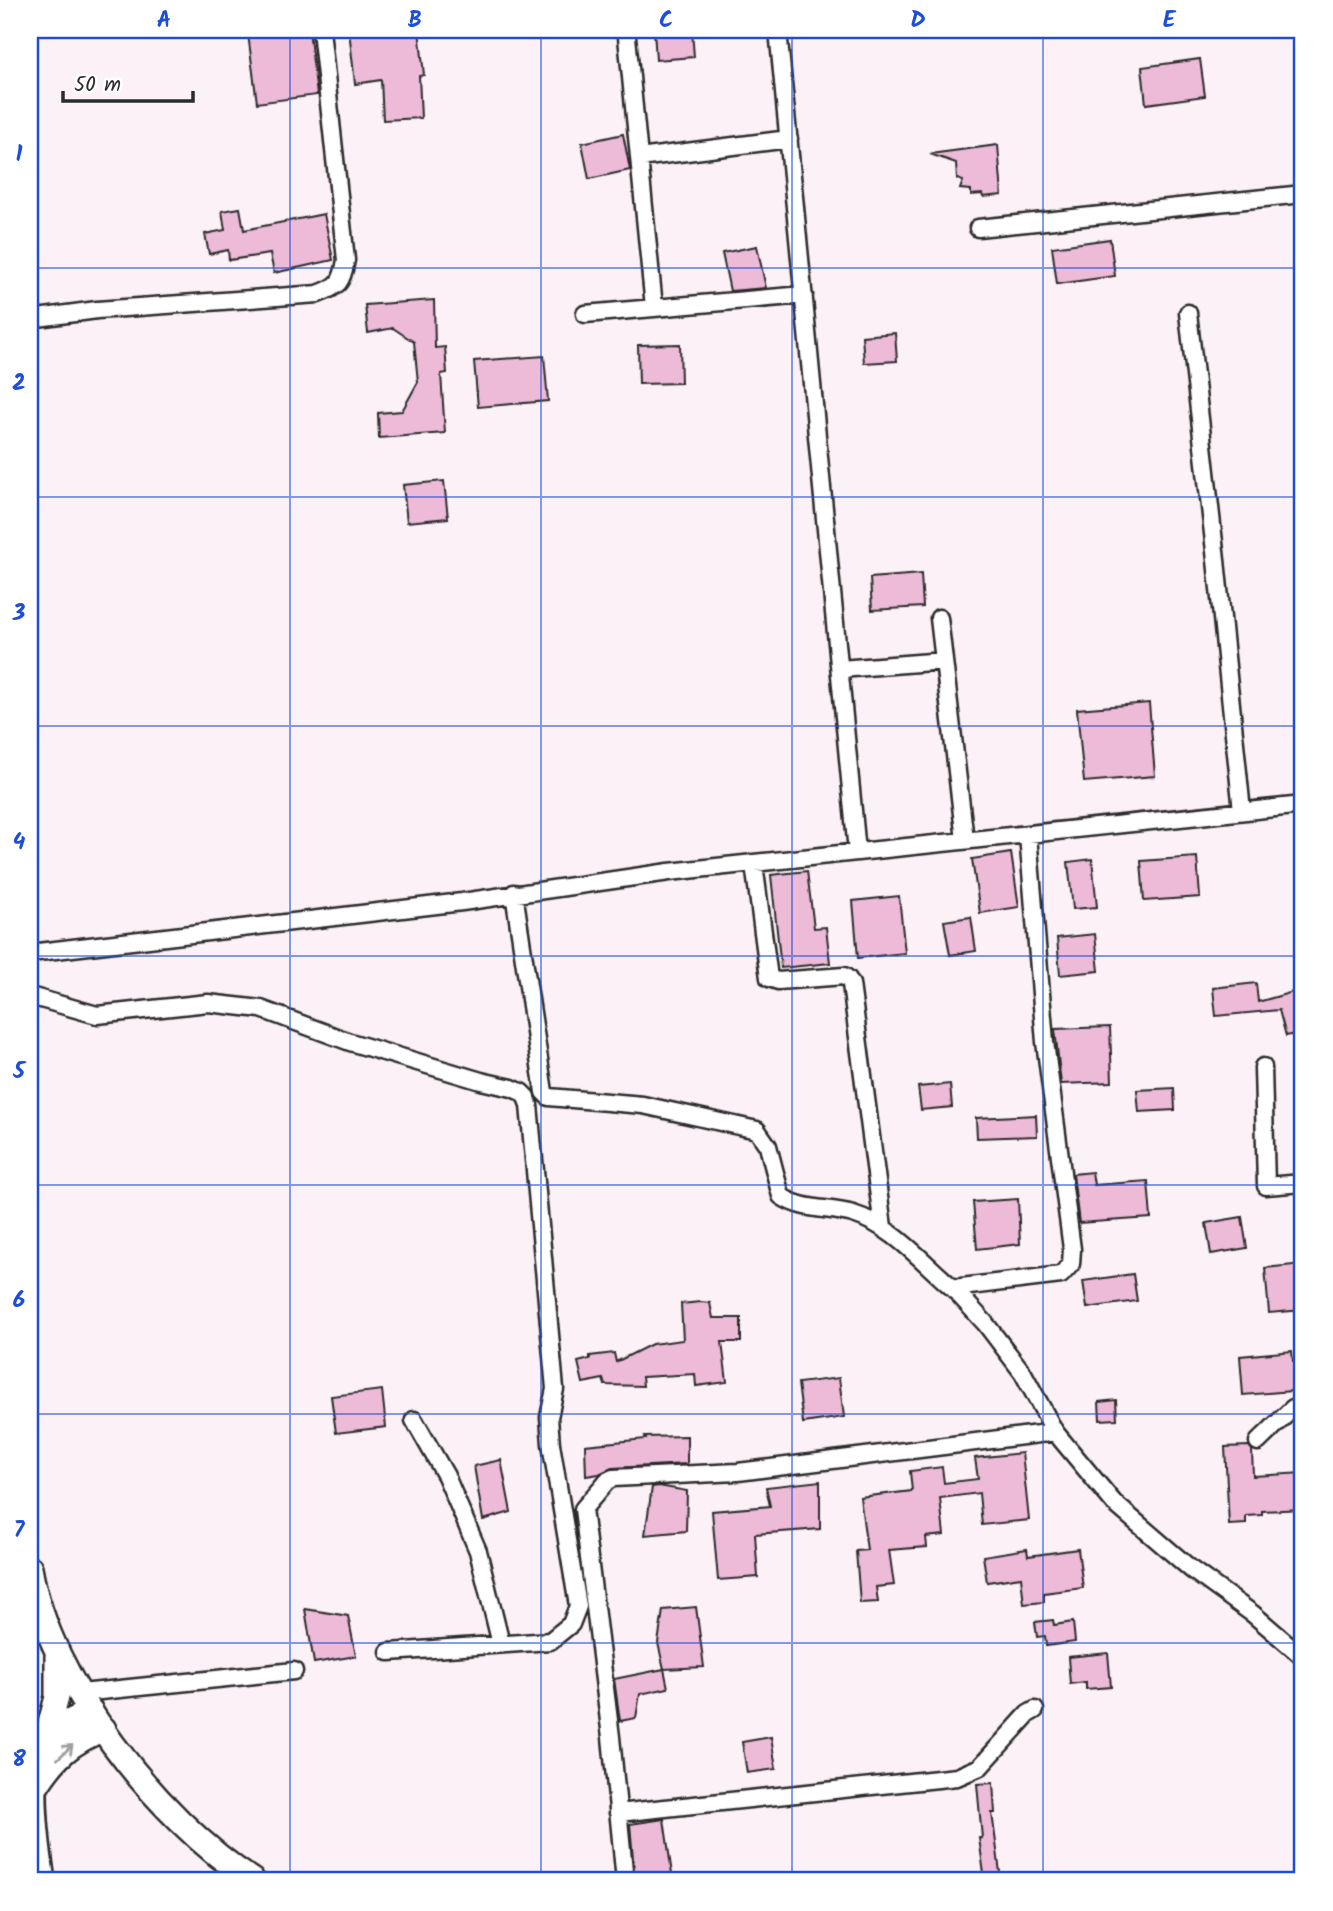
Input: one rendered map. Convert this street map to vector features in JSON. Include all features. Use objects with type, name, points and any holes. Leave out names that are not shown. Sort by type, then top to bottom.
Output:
[{"type":"main road","points":[[30,1568],[40,1608],[57,1650],[92,1711],[146,1786],[167,1809],[228,1865],[253,1881]]},
{"type":"main road","points":[[43,1881],[37,1835],[36,1787],[38,1760],[57,1697],[57,1650]]},
{"type":"main road","points":[[46,1739],[64,1725],[92,1711]]},
{"type":"main road","points":[[36,1787],[47,1770],[73,1744],[92,1711]]},
{"type":"street","points":[[30,319],[97,310],[318,294],[339,284],[344,275],[346,260],[321,30]]},
{"type":"street","points":[[778,30],[857,852]]},
{"type":"street","points":[[628,37],[654,307]]},
{"type":"street","points":[[639,158],[789,139]]},
{"type":"street","points":[[978,228],[1303,194]]},
{"type":"street","points":[[585,314],[804,295]]},
{"type":"street","points":[[1188,313],[1242,811]]},
{"type":"street","points":[[939,618],[965,841]]},
{"type":"street","points":[[840,669],[944,661]]},
{"type":"street","points":[[30,953],[462,902],[669,872],[1303,805]]},
{"type":"street","points":[[953,1288],[1061,1275],[1071,1264],[1072,1249],[1045,1042],[1028,835]]},
{"type":"street","points":[[754,864],[769,978],[778,981],[844,976],[851,984],[883,1227]]},
{"type":"street","points":[[514,893],[544,1092],[549,1097],[643,1105],[757,1130],[768,1146],[781,1196],[792,1204],[853,1214],[883,1227],[953,1288],[985,1323],[1023,1373],[1055,1432],[1114,1503],[1192,1570],[1253,1614],[1303,1657]]},
{"type":"street","points":[[30,996],[97,1015],[208,1003],[261,1009],[350,1042],[481,1082],[512,1088],[526,1097],[529,1105],[555,1389],[549,1416],[551,1444],[578,1606],[571,1624],[550,1641],[389,1652]]},
{"type":"street","points":[[1263,1067],[1266,1186],[1303,1183]]},
{"type":"street","points":[[1258,1442],[1293,1408],[1303,1407]]},
{"type":"street","points":[[414,1420],[446,1476],[478,1551],[501,1644]]},
{"type":"street","points":[[625,1881],[583,1514],[585,1505],[607,1481],[613,1478],[738,1472],[1055,1432]]},
{"type":"street","points":[[92,1711],[294,1671]]},
{"type":"street","points":[[618,1813],[957,1777],[980,1767],[1028,1714],[1035,1710]]},
{"type":"building","points":[[309,30],[317,95],[257,103],[248,34]]},
{"type":"building","points":[[349,30],[419,30],[424,75],[419,76],[421,118],[383,120],[381,80],[355,84]]},
{"type":"building","points":[[654,30],[692,30],[694,57],[656,60]]},
{"type":"building","points":[[1200,59],[1205,96],[1146,104],[1142,67]]},
{"type":"building","points":[[623,134],[630,170],[589,179],[582,143]]},
{"type":"building","points":[[998,145],[1002,195],[983,197],[982,194],[971,195],[971,190],[960,189],[963,181],[957,179],[956,163],[930,154]]},
{"type":"building","points":[[240,208],[244,230],[324,214],[333,260],[274,273],[270,254],[229,260],[228,250],[209,254],[205,234],[225,230],[222,211]]},
{"type":"building","points":[[1110,239],[1115,276],[1057,284],[1052,247]]},
{"type":"building","points":[[757,246],[766,288],[730,291],[722,253]]},
{"type":"building","points":[[434,300],[435,348],[445,347],[447,373],[441,374],[445,433],[379,438],[378,413],[402,411],[418,382],[414,342],[393,328],[368,333],[365,305]]},
{"type":"building","points":[[895,333],[897,361],[864,363],[862,336]]},
{"type":"building","points":[[680,344],[681,383],[639,384],[638,345]]},
{"type":"building","points":[[544,356],[548,401],[478,407],[474,361]]},
{"type":"building","points":[[444,481],[448,518],[407,522],[403,485]]},
{"type":"building","points":[[921,574],[923,607],[872,610],[870,578]]},
{"type":"building","points":[[1149,703],[1155,776],[1084,782],[1077,709]]},
{"type":"building","points":[[1011,853],[1019,907],[980,913],[972,859]]},
{"type":"building","points":[[1197,857],[1200,897],[1144,901],[1141,861]]},
{"type":"building","points":[[1092,859],[1097,907],[1073,909],[1068,862]]},
{"type":"building","points":[[807,871],[814,928],[826,927],[830,963],[781,968],[771,875]]},
{"type":"building","points":[[899,896],[905,953],[858,958],[853,901]]},
{"type":"building","points":[[971,917],[976,951],[950,955],[944,921]]},
{"type":"building","points":[[1095,934],[1099,971],[1060,975],[1057,938]]},
{"type":"building","points":[[1256,983],[1258,1002],[1303,989],[1303,1032],[1286,1036],[1279,1010],[1216,1016],[1213,988]]},
{"type":"building","points":[[1110,1027],[1112,1082],[1061,1084],[1055,1029]]},
{"type":"building","points":[[950,1084],[952,1107],[921,1110],[918,1087]]},
{"type":"building","points":[[1174,1088],[1175,1110],[1139,1112],[1137,1090]]},
{"type":"building","points":[[1036,1115],[1037,1136],[977,1138],[976,1118]]},
{"type":"building","points":[[1092,1172],[1094,1185],[1148,1181],[1151,1218],[1079,1223],[1073,1174]]},
{"type":"building","points":[[1018,1199],[1020,1244],[977,1249],[973,1202]]},
{"type":"building","points":[[1242,1217],[1247,1248],[1211,1254],[1206,1223]]},
{"type":"building","points":[[1303,1264],[1303,1310],[1269,1313],[1265,1268]]},
{"type":"building","points":[[1133,1274],[1137,1301],[1087,1308],[1083,1281]]},
{"type":"building","points":[[710,1303],[713,1318],[741,1318],[741,1342],[722,1342],[727,1382],[696,1386],[695,1374],[642,1377],[643,1386],[605,1385],[603,1379],[583,1383],[578,1362],[590,1359],[590,1356],[614,1353],[616,1362],[652,1344],[683,1340],[681,1304]]},
{"type":"building","points":[[1292,1351],[1293,1361],[1303,1360],[1303,1390],[1243,1395],[1240,1356]]},
{"type":"building","points":[[839,1378],[844,1417],[803,1423],[798,1383]]},
{"type":"building","points":[[382,1390],[386,1427],[336,1433],[331,1396]]},
{"type":"building","points":[[1116,1400],[1117,1419],[1100,1420],[1099,1402]]},
{"type":"building","points":[[687,1436],[687,1464],[612,1468],[586,1476],[585,1445],[646,1439],[645,1437]]},
{"type":"building","points":[[1249,1446],[1252,1450],[1253,1476],[1303,1473],[1303,1509],[1262,1511],[1262,1515],[1246,1516],[1246,1524],[1229,1525],[1225,1447]]},
{"type":"building","points":[[1022,1453],[1029,1520],[982,1525],[979,1493],[940,1498],[944,1535],[926,1537],[927,1547],[889,1550],[894,1585],[876,1587],[878,1602],[860,1603],[856,1551],[867,1550],[860,1497],[912,1491],[910,1471],[942,1467],[944,1483],[978,1479],[975,1458]]},
{"type":"building","points":[[501,1460],[511,1512],[483,1520],[474,1466]]},
{"type":"building","points":[[820,1481],[820,1529],[755,1534],[758,1577],[718,1580],[712,1511],[770,1506],[766,1487]]},
{"type":"building","points":[[652,1487],[687,1491],[686,1531],[645,1535]]},
{"type":"building","points":[[1027,1549],[1028,1556],[1078,1549],[1083,1588],[1044,1593],[1044,1602],[1024,1604],[1021,1577],[987,1582],[983,1556]]},
{"type":"building","points":[[696,1607],[704,1667],[664,1669],[658,1643],[663,1610]]},
{"type":"building","points":[[305,1609],[348,1616],[356,1656],[314,1663]]},
{"type":"building","points":[[1053,1620],[1054,1625],[1073,1622],[1075,1642],[1046,1646],[1045,1636],[1037,1637],[1035,1622]]},
{"type":"building","points":[[1108,1653],[1111,1687],[1086,1689],[1086,1682],[1070,1684],[1068,1657]]},
{"type":"building","points":[[664,1669],[668,1688],[640,1694],[636,1718],[620,1721],[614,1679]]},
{"type":"building","points":[[771,1737],[776,1769],[747,1773],[742,1742]]},
{"type":"building","points":[[993,1783],[995,1813],[992,1813],[1001,1880],[985,1881],[979,1838],[982,1838],[977,1784]]},
{"type":"building","points":[[664,1819],[673,1881],[635,1881],[630,1824]]}]
